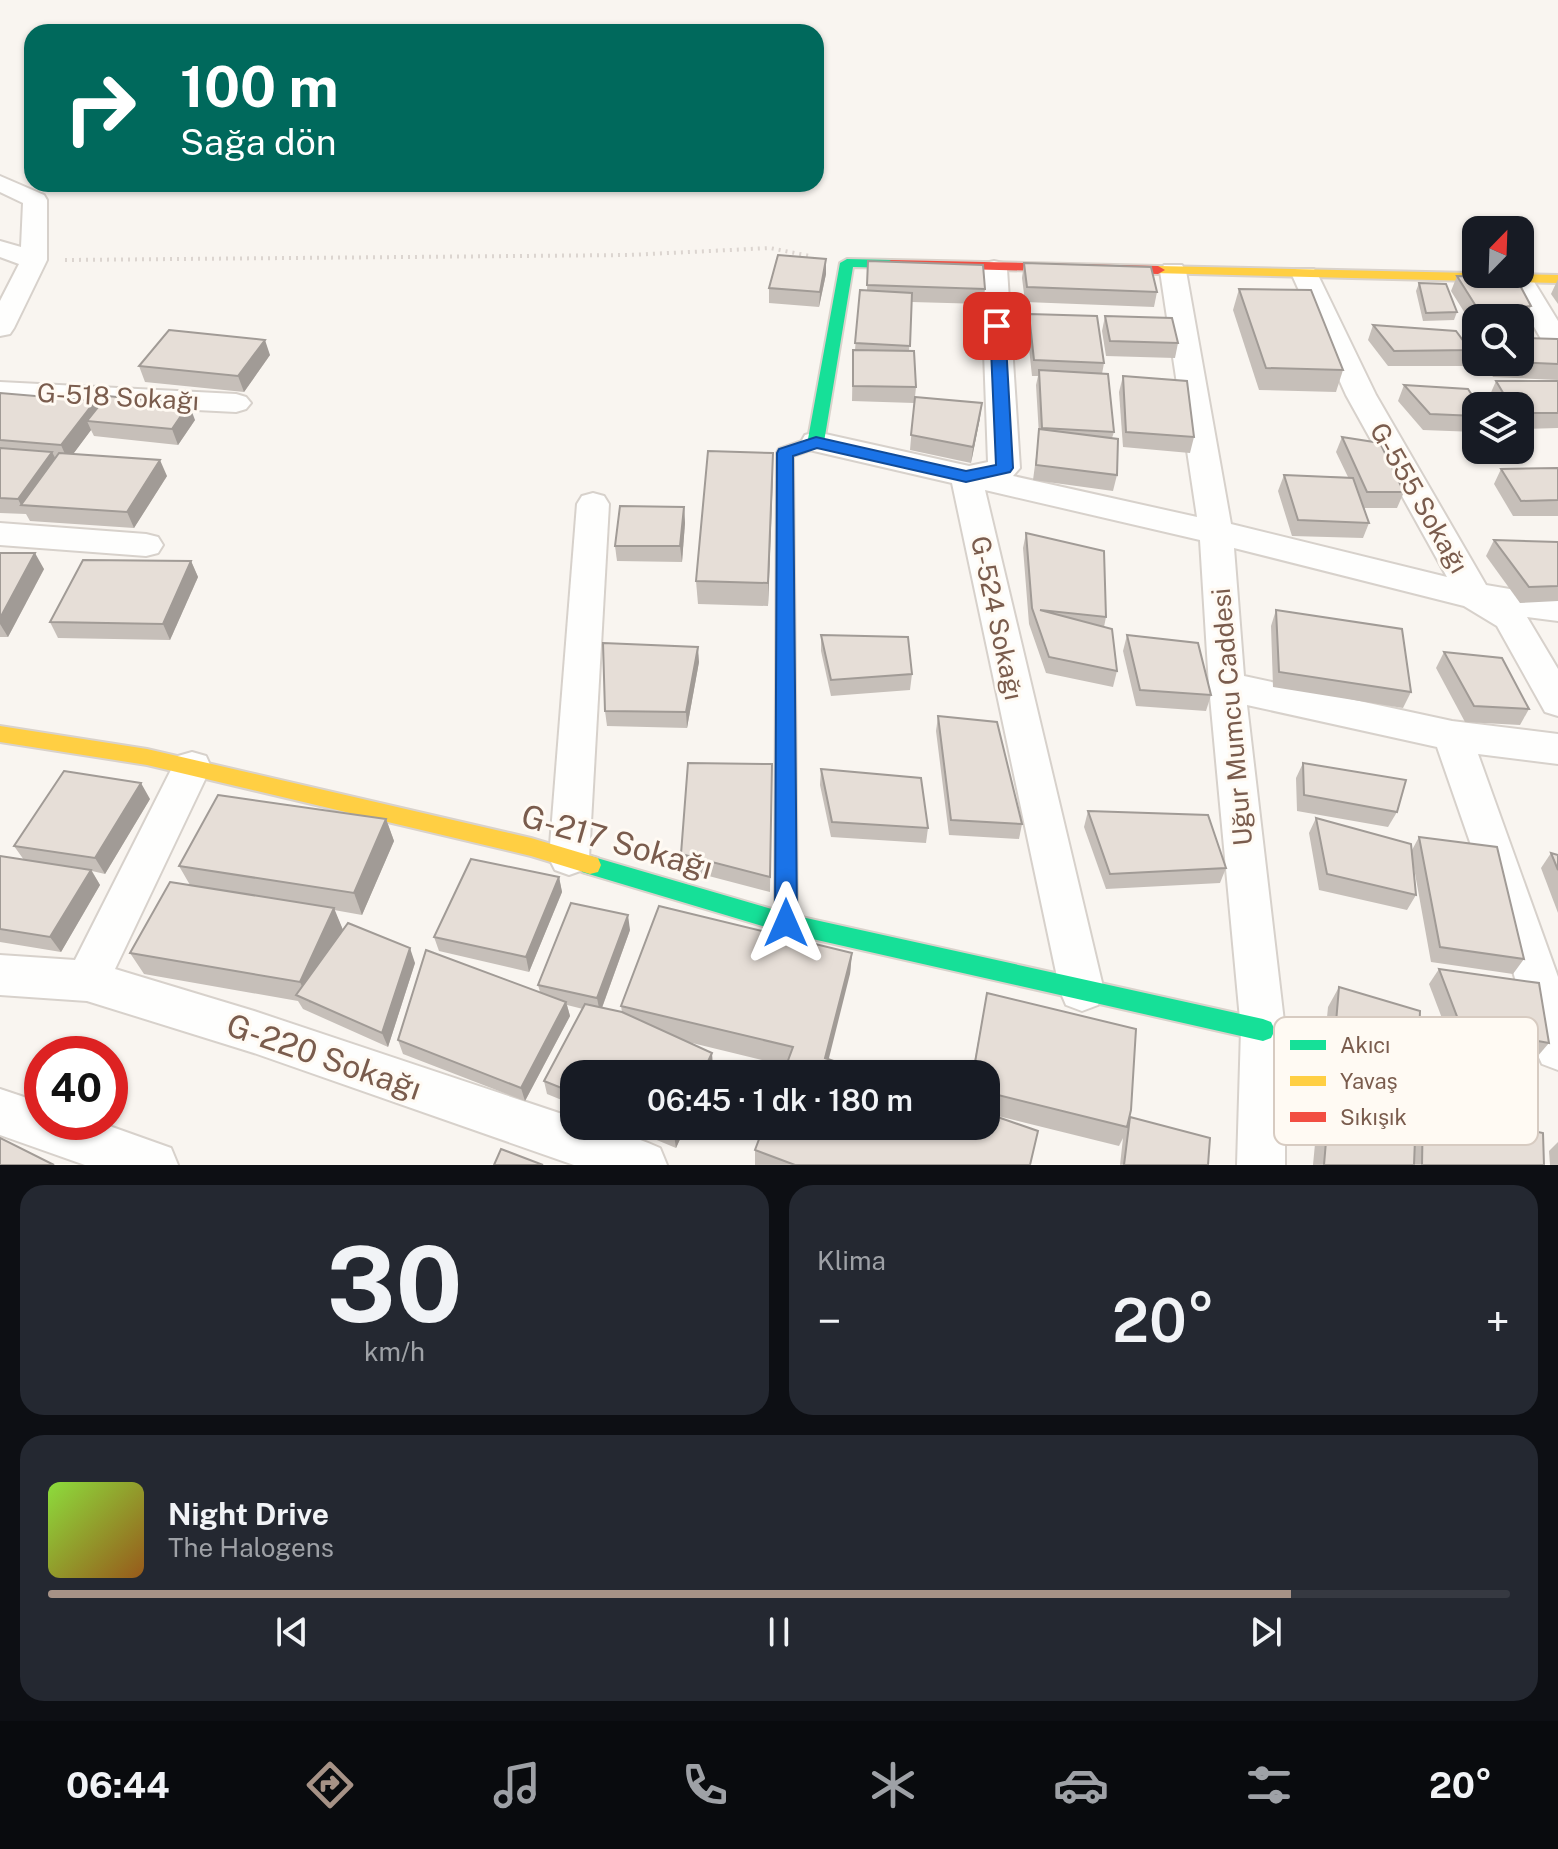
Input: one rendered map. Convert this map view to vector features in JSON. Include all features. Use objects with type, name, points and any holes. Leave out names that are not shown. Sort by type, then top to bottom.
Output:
[{"type":"street","points":[[0,183],[35,200],[34,260],[0,328]]},
{"type":"street","points":[[0,249],[34,260]]},
{"type":"street","points":[[816,442],[847,263],[994,269],[1462,277]]},
{"type":"street","points":[[966,477],[1004,468],[994,269]]},
{"type":"street","name":"Uğur Mumcu Caddesi","points":[[1173,271],[1216,532],[1227,686],[1263,1030],[1261,1165]]},
{"type":"street","name":"G-555 Sokağı","points":[[1305,275],[1361,395],[1475,596],[1510,617],[1558,702]]},
{"type":"street","points":[[1534,278],[1558,279]]},
{"type":"street","points":[[1525,288],[1558,345]]},
{"type":"street","name":"G-518 Sokağı","points":[[0,391],[236,403]]},
{"type":"street","points":[[786,923],[785,453],[816,442],[1216,532],[1475,596],[1558,609]]},
{"type":"street","name":"G-524 Sokağı","points":[[966,477],[1082,991]]},
{"type":"street","points":[[569,858],[593,504]]},
{"type":"street","points":[[0,534],[146,545]]},
{"type":"street","points":[[1227,686],[1452,736],[1558,749]]},
{"type":"street","name":"G-217 Sokağı","points":[[0,734],[192,767],[569,858],[786,923],[1263,1030]]},
{"type":"street","points":[[1452,736],[1526,943],[1558,1049]]},
{"type":"street","points":[[87,981],[192,767]]},
{"type":"street","name":"G-220 Sokağı","points":[[0,975],[87,981],[254,1032],[643,1165]]},
{"type":"street","points":[[0,1112],[154,1165]]},
{"type":"path","points":[[34,260],[629,255],[770,248],[847,263]]},
{"type":"building","points":[[778,255],[826,259],[820,292],[769,288]]},
{"type":"building","points":[[868,261],[983,265],[985,289],[867,285]]},
{"type":"building","points":[[1024,263],[1151,267],[1157,292],[1027,287]]},
{"type":"building","points":[[1419,283],[1446,284],[1457,312],[1426,313]]},
{"type":"building","points":[[1465,288],[1521,288],[1530,304],[1475,304]]},
{"type":"building","points":[[1239,289],[1311,290],[1343,370],[1266,368]]},
{"type":"building","points":[[860,290],[912,293],[910,346],[855,343]]},
{"type":"building","points":[[1029,314],[1097,316],[1104,363],[1034,360]]},
{"type":"building","points":[[1105,316],[1172,318],[1178,343],[1110,341]]},
{"type":"building","points":[[1373,325],[1456,331],[1462,339],[1462,350],[1394,351]]},
{"type":"building","points":[[169,330],[265,340],[238,376],[139,366]]},
{"type":"building","points":[[1534,338],[1558,339],[1558,364],[1534,363]]},
{"type":"building","points":[[853,350],[914,351],[916,387],[853,386]]},
{"type":"building","points":[[1039,370],[1108,374],[1114,432],[1042,428]]},
{"type":"building","points":[[1123,376],[1187,381],[1194,437],[1126,432]]},
{"type":"building","points":[[1496,381],[1558,381],[1558,413],[1534,413],[1534,392],[1503,392]]},
{"type":"building","points":[[1404,385],[1468,389],[1470,392],[1462,392],[1462,415],[1430,414]]},
{"type":"building","points":[[0,393],[95,401],[61,445],[0,440]]},
{"type":"building","points":[[107,396],[189,404],[172,429],[87,421]]},
{"type":"building","points":[[915,397],[982,403],[973,447],[911,435]]},
{"type":"building","points":[[1039,429],[1118,439],[1117,475],[1036,465]]},
{"type":"building","points":[[1342,437],[1380,443],[1404,492],[1367,492]]},
{"type":"building","points":[[0,448],[52,452],[18,499],[0,498]]},
{"type":"building","points":[[708,451],[773,453],[768,583],[696,581]]},
{"type":"building","points":[[59,453],[160,460],[127,512],[21,505]]},
{"type":"building","points":[[1558,468],[1558,500],[1521,501],[1501,469]]},
{"type":"building","points":[[1284,475],[1353,478],[1369,523],[1298,520]]},
{"type":"building","points":[[620,506],[684,507],[680,546],[615,546]]},
{"type":"building","points":[[1026,533],[1104,551],[1106,617],[1040,610],[1112,629],[1117,671],[1049,657],[1032,608]]},
{"type":"building","points":[[1494,540],[1558,542],[1558,586],[1529,587]]},
{"type":"building","points":[[0,553],[35,553],[0,618]]},
{"type":"building","points":[[83,560],[191,561],[163,624],[50,622]]},
{"type":"building","points":[[1276,610],[1402,629],[1411,692],[1279,672]]},
{"type":"building","points":[[821,635],[908,637],[912,674],[831,680]]},
{"type":"building","points":[[1127,635],[1198,643],[1211,695],[1140,690]]},
{"type":"building","points":[[603,643],[698,647],[686,712],[605,711]]},
{"type":"building","points":[[1444,652],[1502,658],[1529,709],[1474,706]]},
{"type":"building","points":[[938,716],[997,722],[1022,824],[951,820]]},
{"type":"building","points":[[688,763],[772,764],[770,877],[681,854]]},
{"type":"building","points":[[1303,763],[1406,780],[1397,812],[1304,795]]},
{"type":"building","points":[[821,769],[921,778],[928,828],[832,822]]},
{"type":"building","points":[[64,771],[141,783],[95,858],[14,846]]},
{"type":"building","points":[[218,795],[386,819],[354,893],[179,866]]},
{"type":"building","points":[[1088,811],[1208,815],[1226,868],[1110,874]]},
{"type":"building","points":[[1316,818],[1411,844],[1416,895],[1327,874]]},
{"type":"building","points":[[1419,837],[1497,847],[1524,959],[1440,947]]},
{"type":"building","points":[[1551,853],[1558,855],[1558,870]]},
{"type":"building","points":[[0,856],[91,870],[50,937],[0,929]]},
{"type":"building","points":[[471,859],[559,877],[526,957],[434,937]]},
{"type":"building","points":[[170,882],[334,908],[300,982],[130,953]]},
{"type":"building","points":[[571,903],[628,915],[597,998],[538,985]]},
{"type":"building","points":[[659,906],[852,953],[825,1058],[831,1060],[788,1060],[793,1047],[621,1006]]},
{"type":"building","points":[[348,923],[410,948],[382,1033],[296,995]]},
{"type":"building","points":[[426,950],[566,1002],[521,1088],[398,1040]]},
{"type":"building","points":[[1439,969],[1539,983],[1549,1043],[1538,1041],[1538,1017],[1457,1017]]},
{"type":"building","points":[[1339,987],[1420,1011],[1420,1017],[1336,1017]]},
{"type":"building","points":[[987,993],[1136,1029],[1131,1110],[1127,1127],[1000,1095],[1000,1060],[975,1060]]},
{"type":"building","points":[[585,1004],[622,1012],[712,1053],[709,1060],[560,1060],[560,1087],[544,1081]]},
{"type":"building","points":[[1130,1117],[1210,1138],[1208,1165],[1124,1165]]},
{"type":"building","points":[[1000,1118],[1038,1131],[1030,1165],[795,1165],[755,1150],[759,1140],[1000,1140]]},
{"type":"building","points":[[1538,1132],[1543,1133],[1544,1165],[1422,1165],[1422,1145],[1538,1145]]},
{"type":"building","points":[[0,1138],[54,1165],[0,1165]]},
{"type":"building","points":[[1326,1145],[1415,1145],[1414,1165],[1324,1165]]},
{"type":"building","points":[[501,1149],[543,1165],[494,1165]]},
{"type":"traffic: fast","points":[[786,923],[785,453],[816,442],[847,263],[891,264]]},
{"type":"traffic: fast","points":[[590,865],[786,923],[1263,1030]]},
{"type":"traffic: slow","points":[[1158,270],[1558,279]]},
{"type":"traffic: slow","points":[[0,734],[147,757],[531,847],[590,865]]},
{"type":"traffic: jam","points":[[891,264],[1158,270]]},
{"type":"route","points":[[786,923],[785,453],[816,442],[966,477],[1004,468],[997,326]]}]
